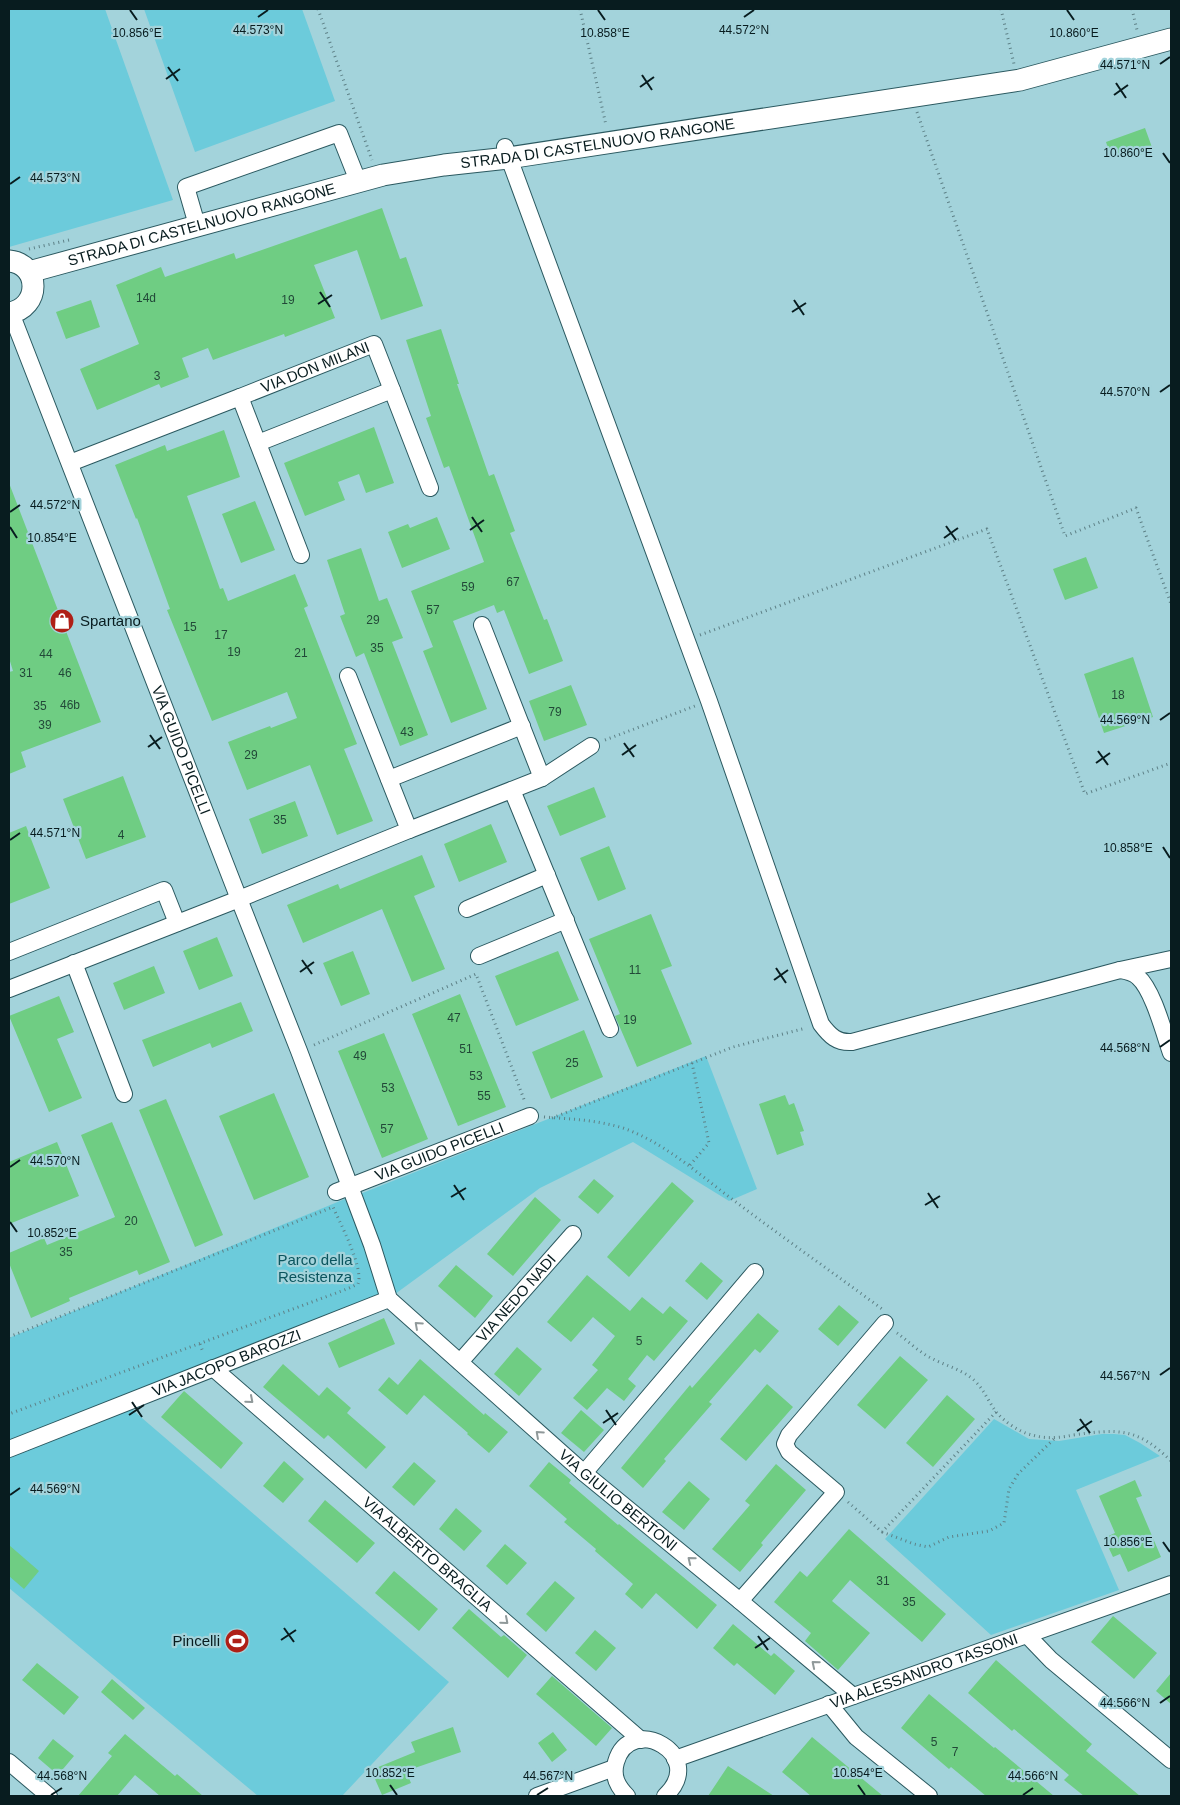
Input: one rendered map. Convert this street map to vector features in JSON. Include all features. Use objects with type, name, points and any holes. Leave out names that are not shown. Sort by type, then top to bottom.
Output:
[{"type":"main road","name":"STRADA DI CASTELNUOVO RANGONE","points":[[29,272],[383,174],[444,165],[507,152],[912,97],[1020,80],[1171,39]]},
{"type":"main road","points":[[9,261],[18,263],[29,272],[33,280],[31,297],[26,305],[10,313]]},
{"type":"street","points":[[197,225],[186,187],[339,133],[358,181]]},
{"type":"street","points":[[507,152],[709,701],[820,1024],[833,1038],[842,1042],[852,1042],[1120,970],[1171,959]]},
{"type":"street","name":"VIA GUIDO PICELLI","points":[[10,313],[299,1051],[343,1189],[390,1299]]},
{"type":"street","name":"VIA DON MILANI","points":[[240,397],[374,344],[392,390]]},
{"type":"street","points":[[258,443],[392,390],[430,488]]},
{"type":"street","points":[[70,463],[240,397],[301,555]]},
{"type":"street","points":[[482,625],[542,778]]},
{"type":"street","points":[[348,676],[409,830]]},
{"type":"street","points":[[389,779],[522,726]]},
{"type":"street","points":[[9,989],[542,778],[590,746]]},
{"type":"street","points":[[512,790],[610,1029]]},
{"type":"street","points":[[467,909],[547,875]]},
{"type":"street","points":[[9,952],[164,890],[177,923]]},
{"type":"street","points":[[479,956],[566,920]]},
{"type":"street","points":[[74,963],[124,1094]]},
{"type":"street","points":[[1120,970],[1138,976],[1149,991],[1171,1052]]},
{"type":"street","name":"VIA GUIDO PICELLI","points":[[343,1189],[530,1116]]},
{"type":"street","name":"VIA NEDO NADI","points":[[460,1362],[573,1234]]},
{"type":"street","points":[[584,1473],[756,1272]]},
{"type":"street","name":"VIA GIULIO BERTONI","points":[[390,1299],[584,1473],[740,1600],[852,1696]]},
{"type":"street","name":"VIA JACOPO BAROZZI","points":[[9,1449],[390,1299]]},
{"type":"street","points":[[740,1600],[836,1492],[790,1452],[785,1444],[789,1435],[885,1323]]},
{"type":"street","name":"VIA ALBERTO BRAGLIA","points":[[213,1368],[641,1740]]},
{"type":"street","name":"VIA ALESSANDRO TASSONI","points":[[675,1759],[1171,1584]]},
{"type":"street","points":[[1027,1635],[1051,1660],[1171,1760]]},
{"type":"street","points":[[829,1704],[856,1737],[929,1796]]},
{"type":"street","points":[[627,1796],[620,1789],[615,1774],[617,1758],[623,1749],[631,1743],[641,1740],[652,1740],[662,1743],[670,1750],[678,1769],[677,1779],[666,1796]]},
{"type":"street","points":[[9,1762],[49,1796]]},
{"type":"street","points":[[537,1796],[587,1778],[615,1774]]},
{"type":"path","points":[[318,9],[373,160]]},
{"type":"path","points":[[580,9],[607,131]]},
{"type":"path","points":[[1001,9],[1014,65]]},
{"type":"path","points":[[912,97],[1065,536],[1136,508],[1171,604]]},
{"type":"path","points":[[686,640],[987,529],[1085,794],[1171,762]]},
{"type":"path","points":[[590,746],[709,701]]},
{"type":"path","points":[[311,1046],[476,974],[530,1116],[600,1122],[624,1129],[645,1138],[690,1165],[728,1196],[892,1316],[885,1323],[931,1358],[954,1368],[974,1380],[989,1399],[996,1412],[1022,1432],[1033,1436],[1055,1438],[1115,1430],[1143,1439],[1158,1448],[1171,1461]]},
{"type":"path","points":[[552,1118],[734,1047],[820,1024]]},
{"type":"path","points":[[690,1165],[709,1143],[692,1064]]},
{"type":"path","points":[[9,1337],[333,1207],[358,1265],[361,1277],[358,1284],[346,1290],[9,1414]]},
{"type":"path","points":[[339,1219],[346,1216]]},
{"type":"path","points":[[200,1344],[203,1352]]},
{"type":"path","points":[[882,1532],[996,1412]]},
{"type":"path","points":[[836,1492],[882,1532],[928,1547],[949,1537],[989,1531],[1004,1523],[1009,1489],[1018,1474],[1055,1438]]},
{"type":"green space","points":[[9,9],[105,9],[173,200],[9,247]]},
{"type":"green space","points":[[144,9],[302,9],[335,101],[195,152]]},
{"type":"green space","points":[[706,1056],[757,1189],[729,1201],[633,1142],[540,1188],[391,1297],[355,1196]]},
{"type":"green space","name":"Parco della Resistenza","points":[[352,1196],[387,1298],[9,1447],[9,1338]]},
{"type":"green space","name":"Pincelli","points":[[128,1406],[449,1682],[342,1796],[258,1796],[9,1588],[9,1457]]},
{"type":"green space","points":[[994,1419],[1029,1439],[1059,1441],[1102,1434],[1125,1435],[1160,1456],[1076,1490],[1119,1590],[991,1635],[885,1539]]},
{"type":"building","points":[[1145,128],[1153,150],[1129,159],[1127,152],[1111,157],[1106,142]]},
{"type":"building","points":[[382,208],[400,259],[406,257],[423,306],[381,320],[357,250],[314,265],[335,318],[285,337],[284,334],[213,360],[208,348],[182,358],[189,377],[161,388],[159,384],[97,410],[80,369],[139,344],[116,285],[161,267],[165,277],[234,253],[236,259]]},
{"type":"building","points":[[91,300],[100,327],[66,339],[56,312]]},
{"type":"building","points":[[441,329],[459,384],[457,384],[489,476],[494,474],[515,531],[510,533],[544,620],[547,619],[563,661],[529,674],[504,610],[497,613],[494,605],[453,621],[487,709],[451,723],[423,651],[433,647],[411,591],[484,562],[449,466],[444,468],[426,418],[431,416],[406,340]]},
{"type":"building","points":[[374,427],[394,483],[366,493],[359,474],[338,482],[345,500],[305,516],[284,463]]},
{"type":"building","points":[[224,430],[240,477],[187,496],[220,589],[223,588],[228,601],[295,574],[308,606],[304,608],[357,744],[344,749],[373,821],[337,835],[310,765],[247,790],[228,742],[297,718],[287,692],[212,721],[167,610],[170,609],[137,518],[115,465],[165,445],[167,451]]},
{"type":"building","points":[[9,483],[101,722],[21,752],[26,767],[9,774],[9,672],[13,671],[9,658]]},
{"type":"building","points":[[255,501],[275,550],[241,563],[222,514]]},
{"type":"building","points":[[437,517],[450,549],[402,568],[388,532],[408,524],[410,528]]},
{"type":"building","points":[[361,548],[379,601],[387,598],[403,638],[392,642],[428,735],[400,746],[364,653],[356,657],[340,616],[345,614],[327,560]]},
{"type":"building","points":[[1086,557],[1098,588],[1065,600],[1053,569]]},
{"type":"building","points":[[1133,657],[1153,717],[1104,733],[1084,674]]},
{"type":"building","points":[[571,685],[587,725],[544,741],[529,701]]},
{"type":"building","points":[[123,776],[146,837],[86,859],[63,799]]},
{"type":"building","points":[[594,787],[606,817],[560,836],[547,806]]},
{"type":"building","points":[[295,801],[308,836],[262,854],[249,819]]},
{"type":"building","points":[[491,824],[507,862],[459,882],[444,844]]},
{"type":"building","points":[[26,826],[50,888],[9,904],[9,833]]},
{"type":"building","points":[[609,846],[626,889],[598,901],[580,858]]},
{"type":"building","points":[[422,855],[435,887],[414,896],[445,969],[412,982],[382,909],[303,943],[287,905],[338,884],[340,889]]},
{"type":"building","points":[[651,914],[672,966],[661,970],[692,1044],[637,1067],[615,1016],[620,1014],[589,939]]},
{"type":"building","points":[[217,937],[233,976],[199,990],[183,951]]},
{"type":"building","points":[[353,951],[370,994],[341,1006],[323,963]]},
{"type":"building","points":[[558,951],[579,1000],[516,1026],[495,976]]},
{"type":"building","points":[[154,966],[165,993],[124,1010],[113,983]]},
{"type":"building","points":[[460,994],[506,1107],[458,1126],[412,1014]]},
{"type":"building","points":[[59,996],[74,1032],[57,1039],[82,1098],[49,1112],[9,1016]]},
{"type":"building","points":[[241,1002],[253,1031],[212,1048],[210,1043],[153,1067],[142,1040]]},
{"type":"building","points":[[584,1030],[603,1077],[551,1099],[532,1052]]},
{"type":"building","points":[[384,1033],[428,1139],[382,1158],[338,1051]]},
{"type":"building","points":[[274,1093],[309,1177],[254,1200],[219,1116]]},
{"type":"building","points":[[785,1095],[789,1105],[794,1103],[804,1131],[800,1132],[804,1145],[777,1155],[759,1104]]},
{"type":"building","points":[[166,1099],[223,1235],[195,1247],[139,1110]]},
{"type":"building","points":[[112,1122],[170,1262],[139,1275],[137,1270],[69,1298],[70,1301],[31,1318],[9,1263],[9,1253],[44,1238],[47,1245],[115,1217],[81,1135]]},
{"type":"building","points":[[57,1142],[79,1196],[9,1224],[9,1162]]},
{"type":"building","points":[[594,1179],[614,1196],[598,1214],[578,1197]]},
{"type":"building","points":[[672,1182],[694,1201],[629,1277],[607,1257]]},
{"type":"building","points":[[535,1197],[561,1220],[513,1276],[487,1254]]},
{"type":"building","points":[[701,1262],[723,1281],[707,1300],[685,1281]]},
{"type":"building","points":[[456,1265],[493,1296],[475,1318],[438,1286]]},
{"type":"building","points":[[587,1275],[630,1311],[642,1297],[663,1314],[670,1306],[688,1321],[654,1361],[647,1355],[628,1379],[636,1386],[624,1401],[607,1388],[587,1410],[573,1398],[598,1370],[592,1365],[615,1336],[593,1317],[571,1342],[547,1322]]},
{"type":"building","points":[[839,1305],[859,1322],[838,1346],[818,1329]]},
{"type":"building","points":[[758,1313],[779,1331],[760,1353],[755,1349],[709,1402],[712,1404],[664,1459],[666,1461],[643,1488],[621,1468],[690,1385],[692,1388]]},
{"type":"building","points":[[384,1318],[395,1344],[339,1368],[328,1343]]},
{"type":"building","points":[[517,1347],[542,1369],[519,1396],[494,1374]]},
{"type":"building","points":[[900,1356],[928,1380],[885,1429],[857,1405]]},
{"type":"building","points":[[420,1359],[484,1415],[485,1413],[508,1432],[489,1453],[424,1395],[407,1415],[378,1390],[389,1377],[398,1385]]},
{"type":"building","points":[[283,1364],[319,1396],[327,1387],[351,1408],[347,1413],[386,1447],[366,1469],[328,1435],[324,1439],[263,1387]]},
{"type":"building","points":[[767,1384],[793,1407],[746,1461],[720,1439]]},
{"type":"building","points":[[184,1391],[243,1443],[221,1469],[161,1417]]},
{"type":"building","points":[[947,1395],[975,1419],[933,1467],[906,1443]]},
{"type":"building","points":[[581,1410],[604,1430],[584,1452],[561,1433]]},
{"type":"building","points":[[284,1461],[304,1479],[283,1503],[263,1486]]},
{"type":"building","points":[[414,1462],[436,1481],[414,1506],[392,1487]]},
{"type":"building","points":[[549,1462],[571,1480],[569,1483],[618,1525],[717,1605],[697,1629],[656,1593],[642,1609],[625,1594],[633,1584],[564,1522],[567,1519],[529,1486]]},
{"type":"building","points":[[776,1464],[806,1490],[761,1543],[763,1545],[740,1572],[712,1549],[750,1505],[745,1501]]},
{"type":"building","points":[[1135,1480],[1142,1496],[1136,1498],[1161,1557],[1128,1572],[1120,1554],[1113,1557],[1104,1538],[1115,1533],[1099,1496]]},
{"type":"building","points":[[689,1481],[710,1499],[684,1530],[662,1512]]},
{"type":"building","points":[[325,1500],[375,1543],[357,1563],[308,1521]]},
{"type":"building","points":[[456,1508],[482,1531],[464,1551],[439,1529]]},
{"type":"building","points":[[849,1529],[946,1614],[922,1642],[850,1580],[832,1601],[870,1633],[838,1670],[805,1641],[811,1633],[774,1602],[800,1571],[807,1577]]},
{"type":"building","points":[[505,1544],[527,1563],[507,1585],[486,1566]]},
{"type":"building","points":[[9,1545],[39,1571],[24,1589],[9,1576]]},
{"type":"building","points":[[394,1571],[438,1609],[419,1631],[375,1593]]},
{"type":"building","points":[[555,1581],[575,1598],[546,1632],[526,1614]]},
{"type":"building","points":[[469,1609],[501,1637],[504,1635],[527,1655],[508,1678],[452,1628]]},
{"type":"building","points":[[1113,1616],[1157,1653],[1134,1679],[1091,1642]]},
{"type":"building","points":[[733,1624],[771,1656],[774,1653],[795,1671],[775,1695],[737,1663],[734,1666],[713,1648]]},
{"type":"building","points":[[595,1630],[616,1648],[596,1671],[575,1653]]},
{"type":"building","points":[[996,1660],[1092,1744],[1086,1751],[1140,1796],[1084,1796],[1064,1780],[1069,1775],[1014,1729],[1012,1731],[968,1693]]},
{"type":"building","points":[[37,1663],[79,1697],[64,1715],[22,1680]]},
{"type":"building","points":[[1171,1673],[1171,1704],[1156,1691]]},
{"type":"building","points":[[552,1676],[612,1728],[596,1746],[536,1694]]},
{"type":"building","points":[[112,1679],[145,1708],[133,1720],[101,1692]]},
{"type":"building","points":[[929,1694],[1054,1796],[986,1796],[951,1767],[949,1769],[901,1728]]},
{"type":"building","points":[[453,1727],[461,1752],[406,1771],[411,1783],[382,1795],[371,1770],[415,1752],[411,1742]]},
{"type":"building","points":[[553,1732],[567,1750],[552,1762],[538,1743]]},
{"type":"building","points":[[125,1734],[175,1776],[177,1774],[203,1796],[160,1796],[135,1775],[117,1796],[78,1796],[112,1756],[108,1753]]},
{"type":"building","points":[[812,1737],[883,1796],[811,1796],[782,1772]]},
{"type":"building","points":[[53,1739],[74,1756],[58,1775],[38,1758]]},
{"type":"building","points":[[728,1766],[774,1796],[708,1796]]},
{"type":"place","name":"Spartano","points":[[62,621]]},
{"type":"place","name":"Pincelli","points":[[237,1641]]}]
